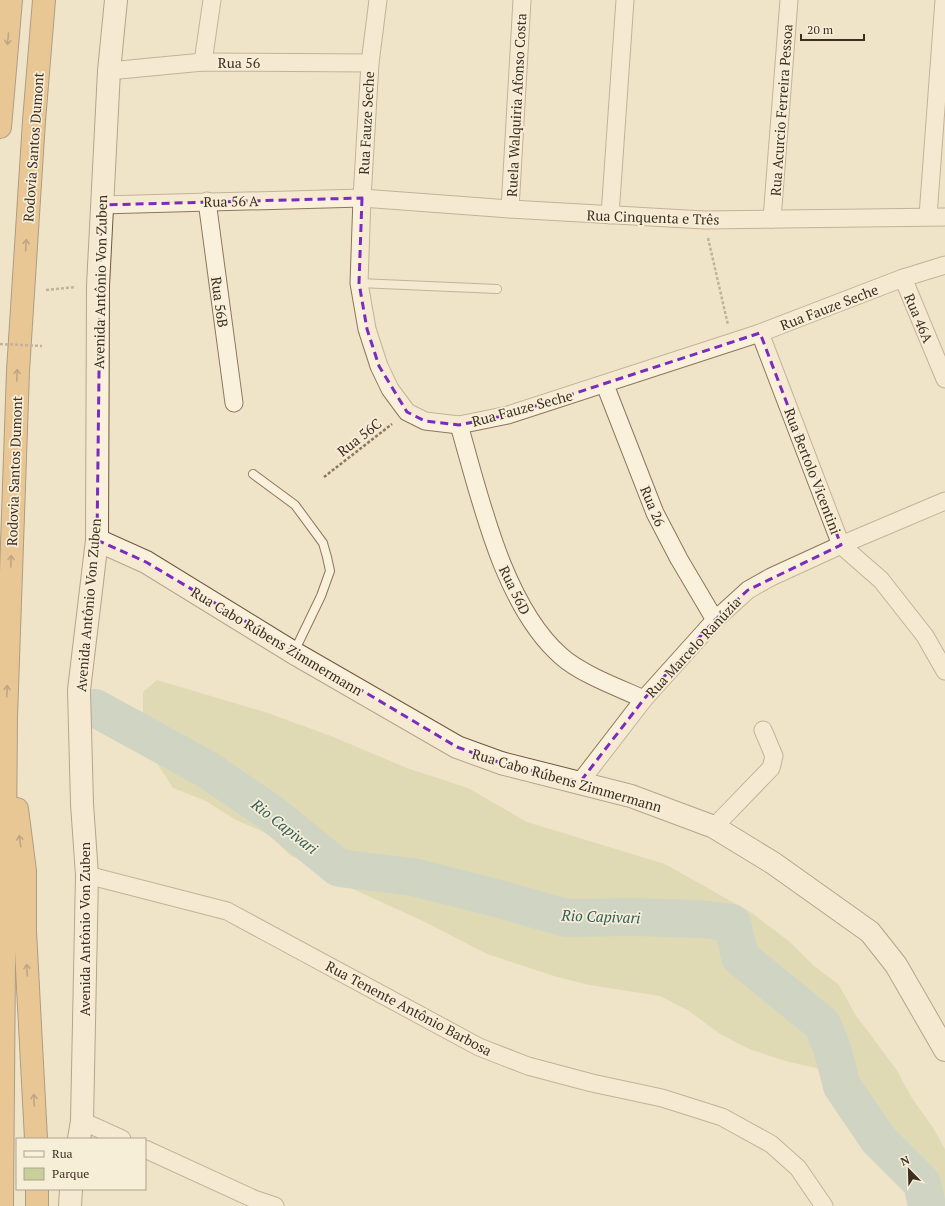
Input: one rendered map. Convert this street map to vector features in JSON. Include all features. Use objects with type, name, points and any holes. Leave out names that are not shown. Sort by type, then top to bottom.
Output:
[{"type":"highway","points":[[0,127],[11,0]]},
{"type":"highway","name":"Rodovia Santos Dumont","points":[[2,1206],[6,718],[18,371],[34,121],[44,0]]},
{"type":"highway","points":[[6,718],[25,872],[25,930],[36,1138]]},
{"type":"highway","points":[[36,1190],[37,1206]]},
{"type":"street","name":"Avenida Antônio Von Zuben","points":[[80,1130],[87,874],[82,804],[80,690],[97,540],[98,286],[109,71],[116,0]]},
{"type":"street","points":[[203,62],[212,0]]},
{"type":"street","name":"Rua Fauze Seche","points":[[378,0],[370,63],[362,198],[359,283],[367,329],[379,366],[390,388],[407,412],[425,421],[459,425],[508,415],[733,343],[902,278],[945,265]]},
{"type":"street","name":"Ruela Walquiria Afonso Costa","points":[[510,209],[522,0]]},
{"type":"street","points":[[610,215],[625,0]]},
{"type":"street","name":"Rua Acurcio Ferreira Pessoa","points":[[772,219],[789,0]]},
{"type":"street","points":[[937,216],[944,0]]},
{"type":"street","name":"Rua 56","points":[[109,71],[203,62],[370,63]]},
{"type":"street","name":"Rua Cinquenta e Três","points":[[362,198],[510,209],[704,220],[937,216]]},
{"type":"street","name":"Rua 56 A","points":[[101,205],[362,198]]},
{"type":"street","name":"Rua 56B","points":[[208,201],[234,403]]},
{"type":"street","name":"Rua 46A","points":[[902,278],[945,379]]},
{"type":"street","name":"Rua Bertolo Vicentini","points":[[760,333],[841,545],[881,580],[925,636],[945,671]]},
{"type":"street","name":"Rua 26","points":[[605,384],[655,513],[679,559],[715,620]]},
{"type":"street","name":"Rua 56D","points":[[459,425],[506,576],[533,626],[561,657],[593,676],[644,699]]},
{"type":"street","name":"Rua Marcelo Ranúzia","points":[[580,782],[644,699],[715,620],[748,590],[771,577],[841,545],[945,501]]},
{"type":"street","name":"Rua Cabo Rúbens Zimmermann","points":[[97,540],[146,562],[294,652],[457,747],[501,763],[631,796],[714,827],[773,863],[870,932],[896,965],[945,1050]]},
{"type":"street","points":[[714,827],[771,768],[774,756],[763,730]]},
{"type":"street","name":"Rua Tenente Antônio Barbosa","points":[[87,874],[227,912],[479,1047],[528,1066],[592,1083],[662,1098],[722,1117],[772,1144],[798,1168],[824,1206]]},
{"type":"street","points":[[80,1130],[117,1138]]},
{"type":"street","points":[[146,1149],[254,1202],[275,1206]]},
{"type":"street","points":[[70,1206],[71,1190]]},
{"type":"lane","points":[[359,283],[497,289]]},
{"type":"lane","points":[[253,474],[295,505],[323,543],[328,557],[330,571],[321,596],[294,652]]},
{"type":"path","points":[[704,220],[733,343]]},
{"type":"path","points":[[46,296],[47,288],[98,286]]},
{"type":"path","points":[[0,344],[42,346],[42,339]]},
{"type":"path","name":"Rua 56C","points":[[324,478],[407,412]]},
{"type":"highlighted area","points":[[362,198],[359,283],[367,329],[379,366],[407,412],[425,421],[459,425],[508,415],[760,333],[841,545],[748,590],[715,620],[644,699],[580,782],[501,763],[457,747],[146,562],[97,540],[101,205]]},
{"type":"green space","points":[[157,680],[268,713],[331,736],[407,768],[468,788],[527,822],[665,864],[752,913],[790,942],[813,965],[839,985],[855,1014],[896,1069],[912,1098],[932,1126],[945,1149],[945,1206],[921,1206],[915,1204],[899,1175],[879,1148],[862,1119],[842,1091],[820,1069],[785,1061],[749,1049],[720,1034],[689,1011],[660,996],[589,985],[554,976],[487,954],[425,922],[353,889],[323,869],[291,856],[268,834],[236,820],[206,801],[173,788],[152,756],[143,724],[143,692]]},
{"type":"waterway","name":"Rio Capivari","points":[[95,708],[208,770],[271,813],[339,868],[413,877],[566,918],[632,917],[701,919],[732,923],[740,957],[822,1024],[832,1048],[842,1086],[878,1139],[922,1183],[927,1206]]}]
